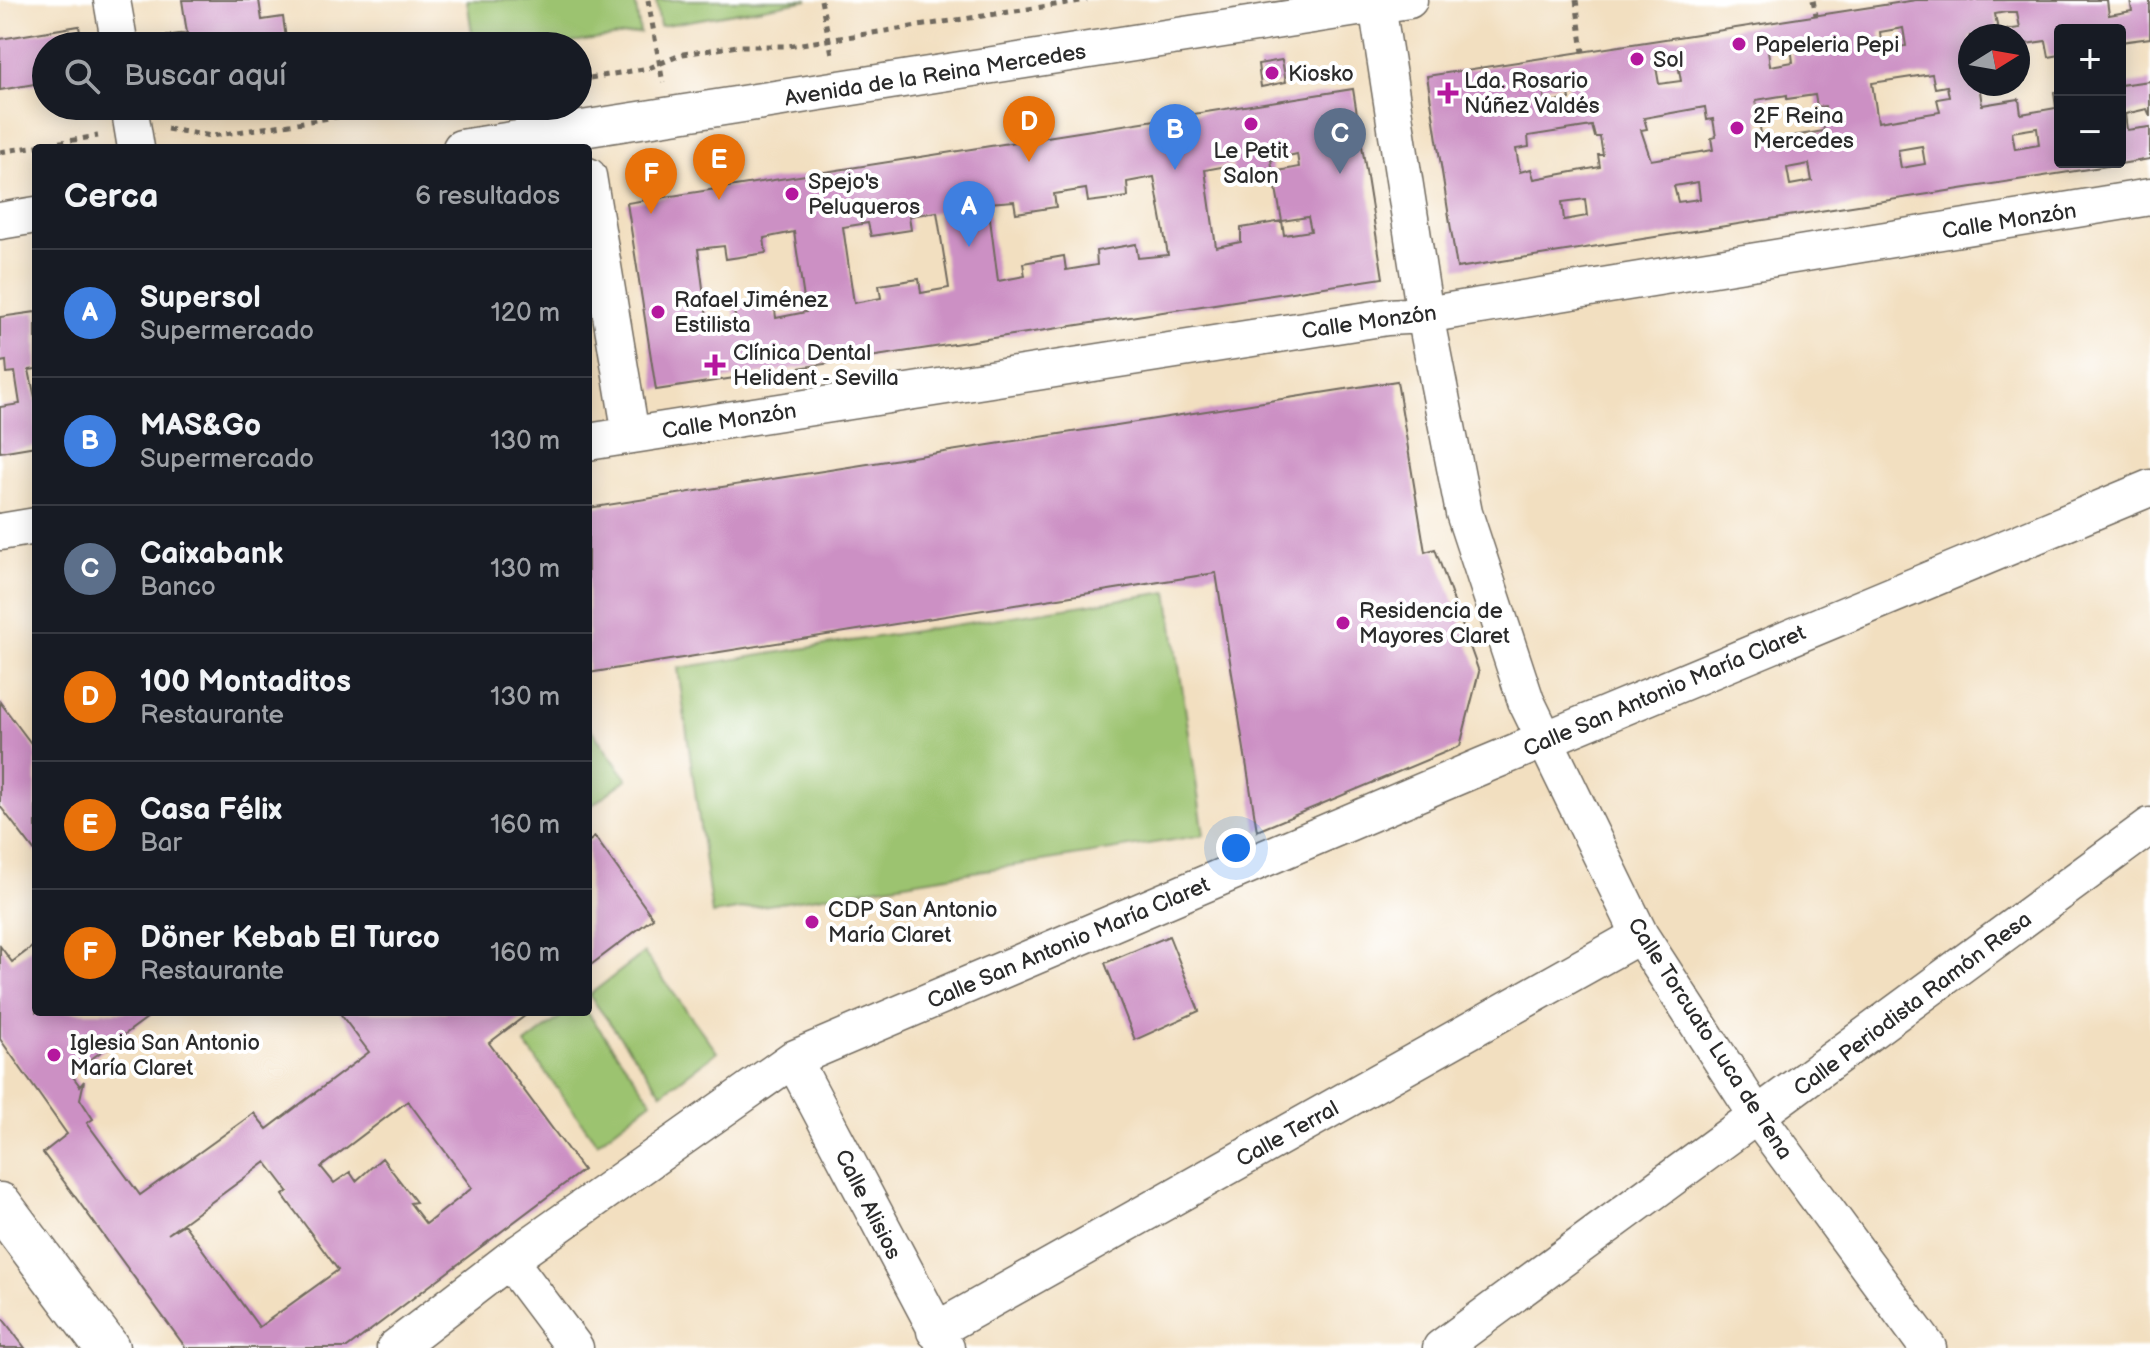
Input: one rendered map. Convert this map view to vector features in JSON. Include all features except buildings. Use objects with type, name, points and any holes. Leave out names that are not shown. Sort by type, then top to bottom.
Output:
[{"type":"street","points":[[112,0],[118,32]]},
{"type":"street","name":"Avenida de la Reina Mercedes","points":[[515,144],[582,139],[669,115],[1393,3]]},
{"type":"street","name":"Calle Torcuato Luca de Tena","points":[[1393,3],[1425,315],[1464,513],[1526,701],[1640,935],[1758,1117],[1928,1348]]},
{"type":"street","name":"Calle Monzón","points":[[592,441],[1387,317],[1425,315],[2150,197]]},
{"type":"street","points":[[592,200],[631,435]]},
{"type":"street","points":[[0,221],[32,216]]},
{"type":"street","name":"Calle San Antonio María Claret","points":[[395,1348],[509,1260],[793,1059],[1544,740],[2150,488]]},
{"type":"street","points":[[0,532],[32,527]]},
{"type":"street","name":"Calle Periodista Ramón Resa","points":[[1441,1348],[2150,826]]},
{"type":"street","name":"Calle Terral","points":[[940,1339],[1640,935]]},
{"type":"street","name":"Calle Alisios","points":[[793,1059],[940,1339]]},
{"type":"street","points":[[0,1205],[107,1348]]},
{"type":"street","points":[[509,1260],[575,1348]]},
{"type":"path","points":[[648,0],[669,115]]},
{"type":"path","points":[[821,0],[838,89]]},
{"type":"path","points":[[592,77],[660,63],[683,54],[738,46],[788,46],[1087,0]]},
{"type":"path","points":[[1576,0],[1583,52]]},
{"type":"path","points":[[1813,0],[1816,15]]},
{"type":"path","points":[[46,144],[132,129],[212,136],[316,120]]},
{"type":"path","points":[[0,152],[32,146]]},
{"type":"green space","points":[[467,0],[635,0],[640,33],[592,40],[592,32],[472,32]]},
{"type":"green space","points":[[656,0],[808,0],[660,26]]},
{"type":"green space","points":[[1168,592],[1204,835],[712,914],[678,668]]},
{"type":"green space","points":[[592,731],[627,779],[592,805]]},
{"type":"green space","points":[[644,953],[717,1052],[662,1093],[592,999],[592,993]]},
{"type":"green space","points":[[562,1016],[590,1016],[652,1101],[597,1143],[525,1044]]},
{"type":"place","name":"Papeleria Pepi","points":[[1739,44]]},
{"type":"place","name":"Sol","points":[[1637,59]]},
{"type":"place","name":"Kiosko","points":[[1272,73]]},
{"type":"place","name":"Lda. Rosario Núñez Valdés","points":[[1448,93]]},
{"type":"place","name":"Le Petit Salon","points":[[1251,124]]},
{"type":"place","name":"2F Reina Mercedes","points":[[1737,128]]},
{"type":"place","name":"100 Montaditos","points":[[1029,162]]},
{"type":"place","name":"MAS&Go","points":[[1175,170]]},
{"type":"place","name":"Caixabank","points":[[1340,174]]},
{"type":"place","name":"Spejo's Peluqueros","points":[[792,194]]},
{"type":"place","name":"Casa Félix","points":[[719,200]]},
{"type":"place","name":"Döner Kebab El Turco","points":[[651,214]]},
{"type":"place","name":"Supersol","points":[[969,247]]},
{"type":"place","name":"Rafael Jiménez Estilista","points":[[658,312]]},
{"type":"place","name":"Clínica Dental Helident - Sevilla","points":[[715,365]]},
{"type":"place","name":"Residencia de Mayores Claret","points":[[1343,623]]},
{"type":"place","name":"CDP San Antonio María Claret","points":[[812,922]]},
{"type":"place","name":"Iglesia San Antonio María Claret","points":[[54,1055]]}]
